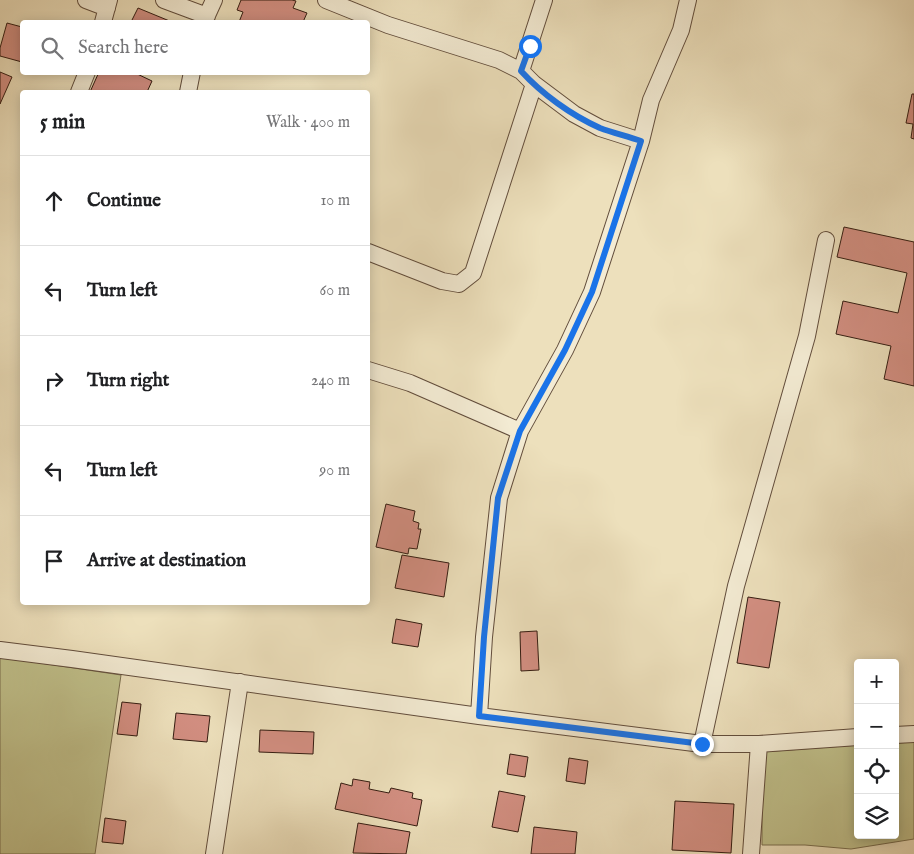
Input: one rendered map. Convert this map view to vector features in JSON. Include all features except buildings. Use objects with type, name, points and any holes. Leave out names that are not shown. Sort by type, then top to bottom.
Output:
[{"type":"street","points":[[86,0],[106,10]]},
{"type":"street","points":[[164,0],[206,19],[214,0]]},
{"type":"street","points":[[326,0],[388,25],[499,60],[521,71],[534,84],[574,114],[600,128],[641,141]]},
{"type":"street","points":[[521,71],[544,0]]},
{"type":"street","points":[[479,716],[484,637],[498,498],[520,431],[565,350],[592,292],[641,141],[651,100],[681,30],[688,0]]},
{"type":"street","points":[[80,90],[86,75]]},
{"type":"street","points":[[188,90],[191,75]]},
{"type":"street","points":[[370,253],[442,281],[459,284],[473,273],[534,84]]},
{"type":"street","points":[[702,744],[736,586],[807,336],[826,240]]},
{"type":"street","points":[[370,371],[410,383],[520,431]]},
{"type":"street","points":[[0,650],[479,716],[702,744],[759,744],[854,737]]},
{"type":"street","points":[[214,854],[240,682]]},
{"type":"street","points":[[899,735],[914,734]]},
{"type":"street","points":[[751,854],[759,744]]},
{"type":"green space","points":[[0,657],[121,675],[95,854],[0,854]]},
{"type":"green space","points":[[914,742],[914,839],[851,849],[805,845],[762,845],[762,752],[854,745],[854,839],[899,839],[899,743]]},
{"type":"route","points":[[530,46],[521,71],[534,84],[574,114],[600,128],[641,141],[592,292],[565,350],[520,431],[498,498],[484,637],[479,716],[702,744]]}]
